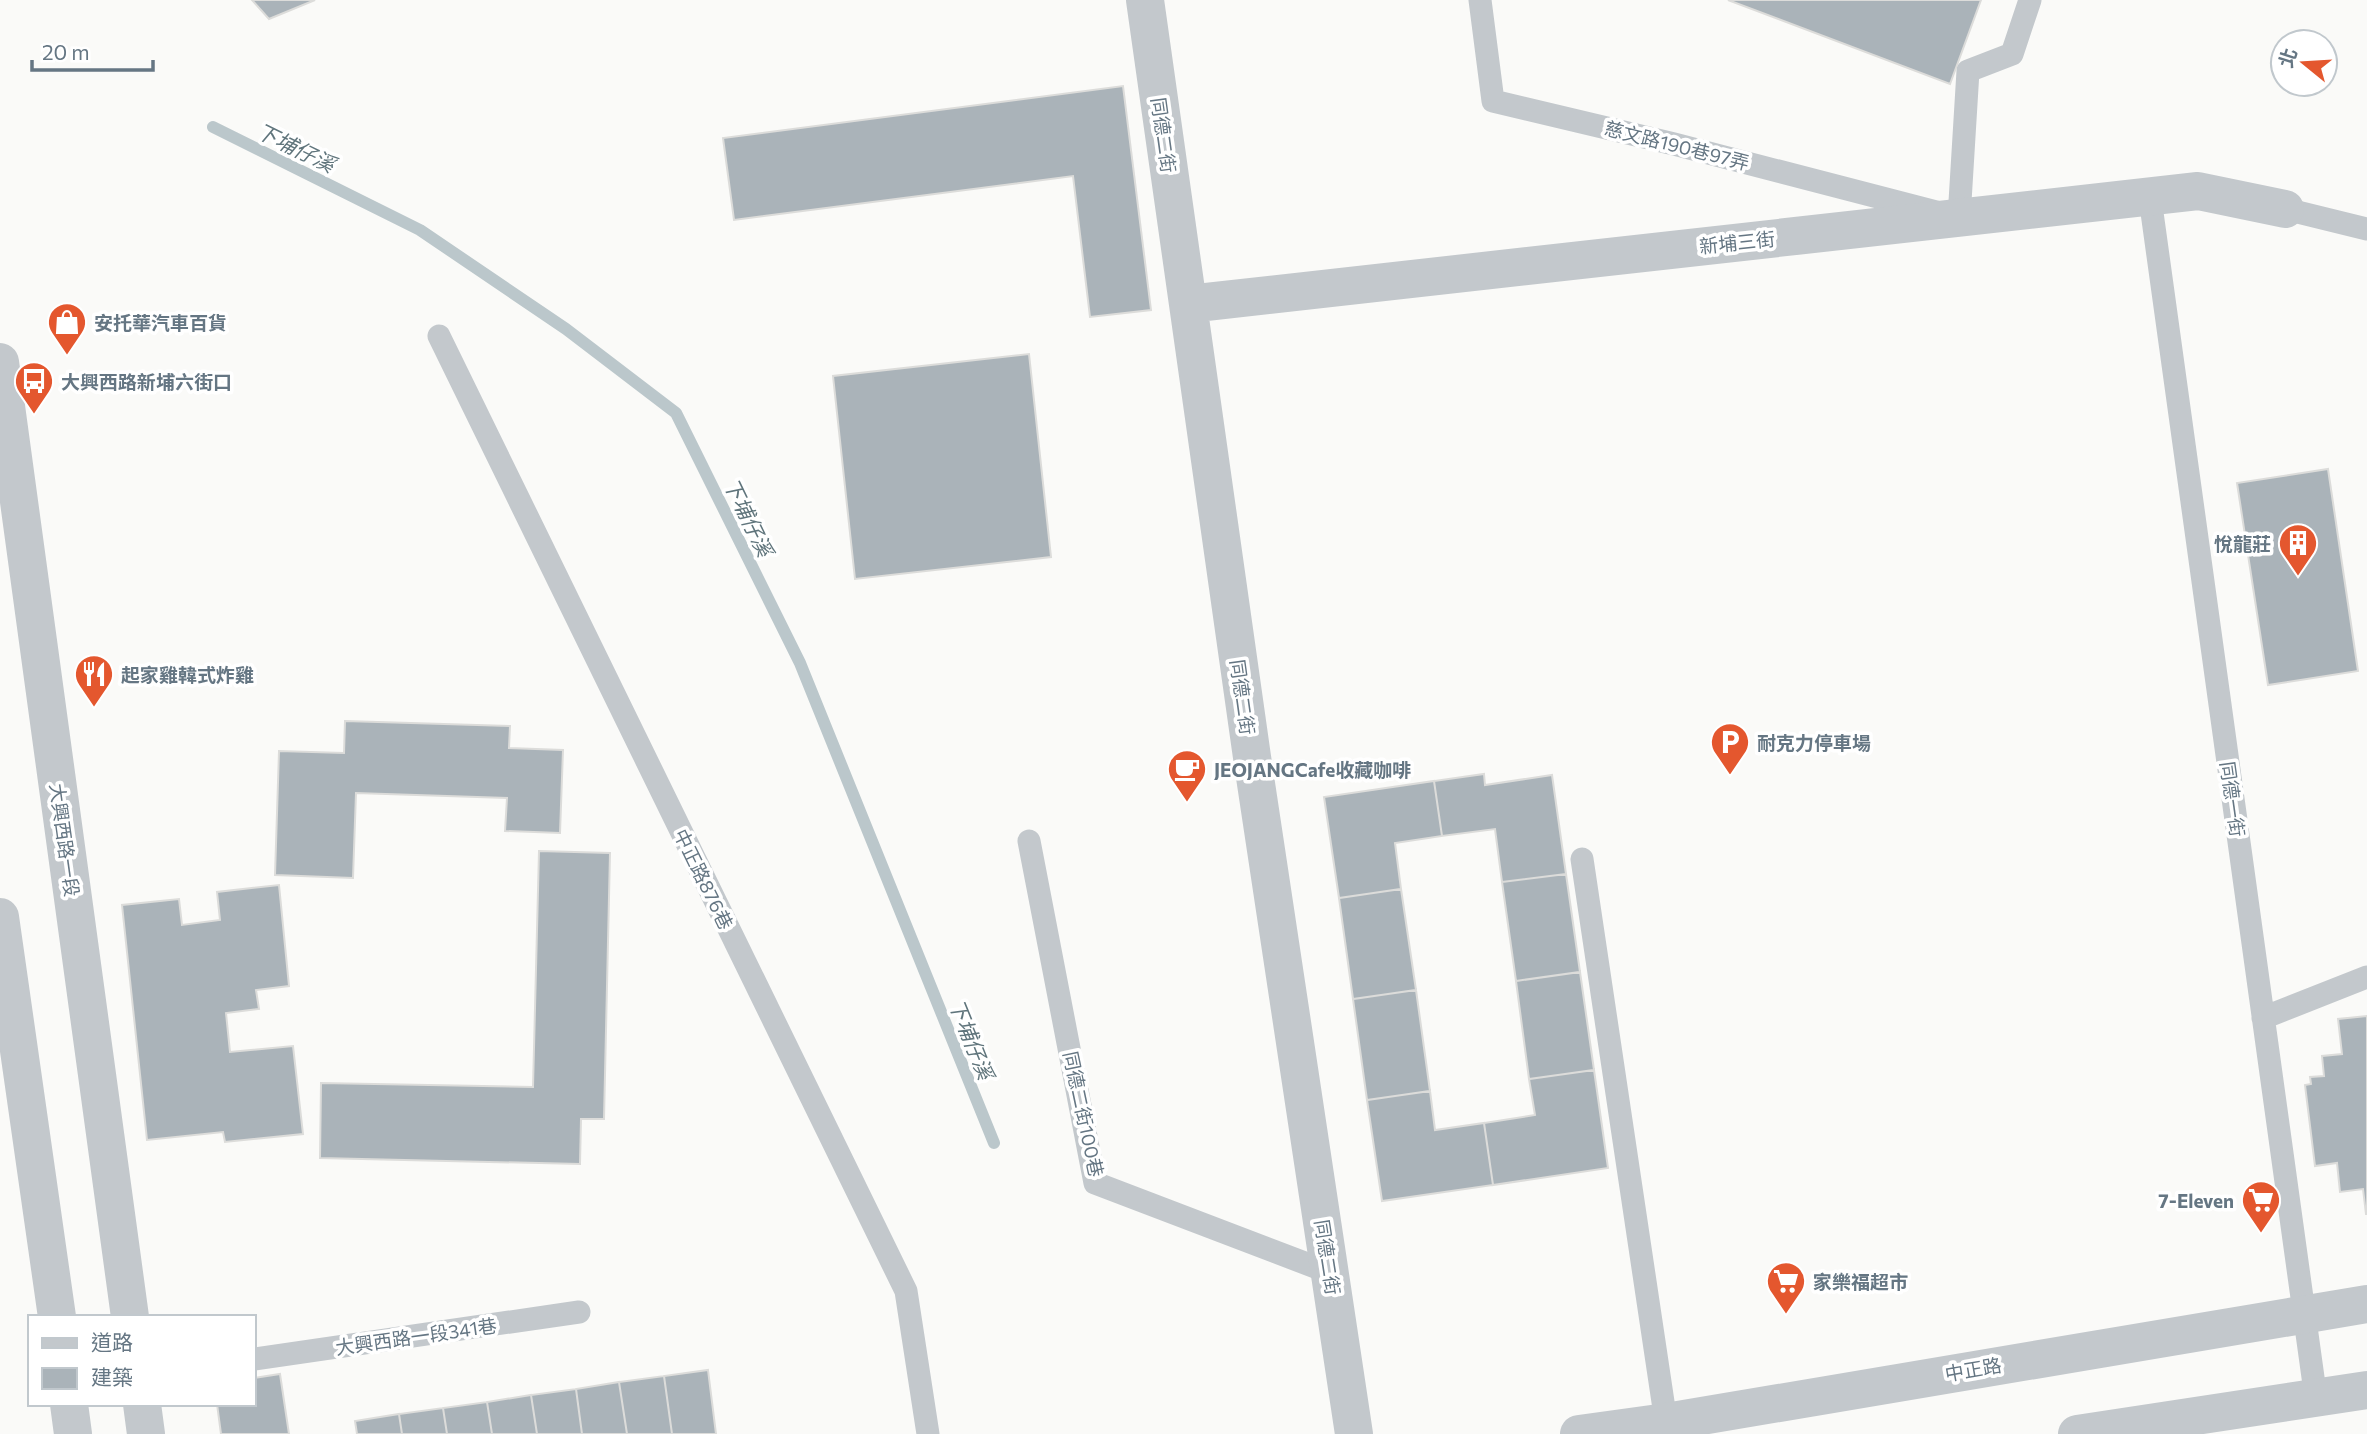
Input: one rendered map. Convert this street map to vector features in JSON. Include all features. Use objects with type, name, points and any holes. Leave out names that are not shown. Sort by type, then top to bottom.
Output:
[{"type":"street","name":"同德二街","points":[[1145,0],[1252,757],[1354,1434]]},
{"type":"street","name":"新埔三街","points":[[1188,304],[2198,191],[2285,209]]},
{"type":"street","name":"大興西路一段","points":[[0,362],[130,1315]]},
{"type":"street","points":[[0,917],[57,1315]]},
{"type":"street","name":"中正路","points":[[1579,1434],[1666,1422],[2305,1312],[2367,1304]]},
{"type":"street","points":[[2077,1434],[2367,1390]]},
{"type":"street","points":[[69,1406],[73,1434]]},
{"type":"street","points":[[142,1406],[146,1434]]},
{"type":"lane","name":"慈文路190巷97弄","points":[[1480,0],[1493,102],[1674,144],[1959,218]]},
{"type":"lane","points":[[1959,218],[1968,71],[2011,54],[2030,0]]},
{"type":"lane","name":"同德一街","points":[[2150,198],[2316,1399]]},
{"type":"lane","points":[[2285,209],[2367,229]]},
{"type":"lane","name":"中正路876巷","points":[[439,337],[906,1291],[928,1434]]},
{"type":"lane","name":"同德二街100巷","points":[[1029,841],[1095,1183],[1331,1273]]},
{"type":"lane","points":[[1582,859],[1666,1422]]},
{"type":"lane","points":[[2263,1018],[2367,977]]},
{"type":"lane","name":"大興西路一段341巷","points":[[256,1359],[579,1312]]},
{"type":"building","points":[[252,0],[315,0],[269,19]]},
{"type":"building","points":[[1728,0],[1981,0],[1950,84]]},
{"type":"building","points":[[1123,86],[1151,310],[1090,317],[1073,176],[734,220],[723,138]]},
{"type":"building","points":[[1029,354],[1051,557],[855,579],[833,376]]},
{"type":"building","name":"悅龍莊","points":[[2328,469],[2358,671],[2268,685],[2237,483]]},
{"type":"building","points":[[345,721],[510,726],[509,748],[563,750],[560,833],[505,831],[507,798],[356,793],[353,878],[275,875],[279,751],[344,753]]},
{"type":"building","points":[[1484,774],[1485,785],[1552,775],[1566,874],[1502,882],[1495,829],[1442,836],[1434,781]]},
{"type":"building","points":[[1434,781],[1442,836],[1395,843],[1401,889],[1339,898],[1324,797]]},
{"type":"building","points":[[539,851],[610,853],[604,1119],[581,1119],[580,1164],[320,1158],[321,1083],[533,1087]]},
{"type":"building","points":[[1566,874],[1580,972],[1516,981],[1502,882]]},
{"type":"building","points":[[279,885],[289,986],[256,990],[259,1009],[226,1013],[230,1052],[293,1046],[303,1134],[225,1142],[223,1132],[147,1140],[122,905],[179,899],[182,925],[220,920],[217,892]]},
{"type":"building","points":[[1401,889],[1416,990],[1353,999],[1339,898]]},
{"type":"building","points":[[1580,972],[1594,1070],[1529,1079],[1516,981]]},
{"type":"building","points":[[1416,990],[1430,1091],[1367,1100],[1353,999]]},
{"type":"building","points":[[2367,1016],[2366,1214],[2363,1189],[2340,1192],[2337,1163],[2315,1166],[2305,1085],[2311,1084],[2310,1077],[2324,1076],[2322,1056],[2342,1054],[2338,1019]]},
{"type":"building","points":[[1594,1070],[1608,1168],[1493,1185],[1484,1123],[1535,1115],[1529,1079]]},
{"type":"building","points":[[1430,1091],[1435,1130],[1484,1123],[1493,1185],[1382,1201],[1367,1100]]},
{"type":"building","points":[[708,1370],[716,1434],[672,1434],[664,1376]]},
{"type":"building","points":[[280,1374],[289,1434],[221,1434],[217,1406],[256,1406],[256,1378]]},
{"type":"building","points":[[664,1376],[672,1434],[627,1434],[619,1382]]},
{"type":"building","points":[[619,1382],[627,1434],[582,1434],[576,1389]]},
{"type":"building","points":[[576,1389],[582,1434],[537,1434],[531,1395]]},
{"type":"building","points":[[531,1395],[537,1434],[492,1434],[487,1402]]},
{"type":"building","points":[[487,1402],[492,1434],[447,1434],[443,1408]]},
{"type":"building","points":[[443,1408],[447,1434],[402,1434],[399,1414]]},
{"type":"building","points":[[399,1414],[402,1434],[357,1434],[355,1421]]},
{"type":"waterway","name":"下埔仔溪","points":[[213,127],[420,230],[566,329],[676,413],[800,663],[994,1143]]},
{"type":"place","name":"安托華汽車百貨","points":[[67,356]]},
{"type":"place","name":"大興西路新埔六街口","points":[[34,415]]},
{"type":"place","name":"悅龍莊","points":[[2298,577]]},
{"type":"place","name":"起家雞韓式炸雞","points":[[94,708]]},
{"type":"place","name":"耐克力停車場","points":[[1730,776]]},
{"type":"place","name":"JEOJANGCafe收藏咖啡","points":[[1187,803]]},
{"type":"place","name":"7-Eleven","points":[[2261,1234]]},
{"type":"place","name":"家樂福超市","points":[[1786,1315]]}]
